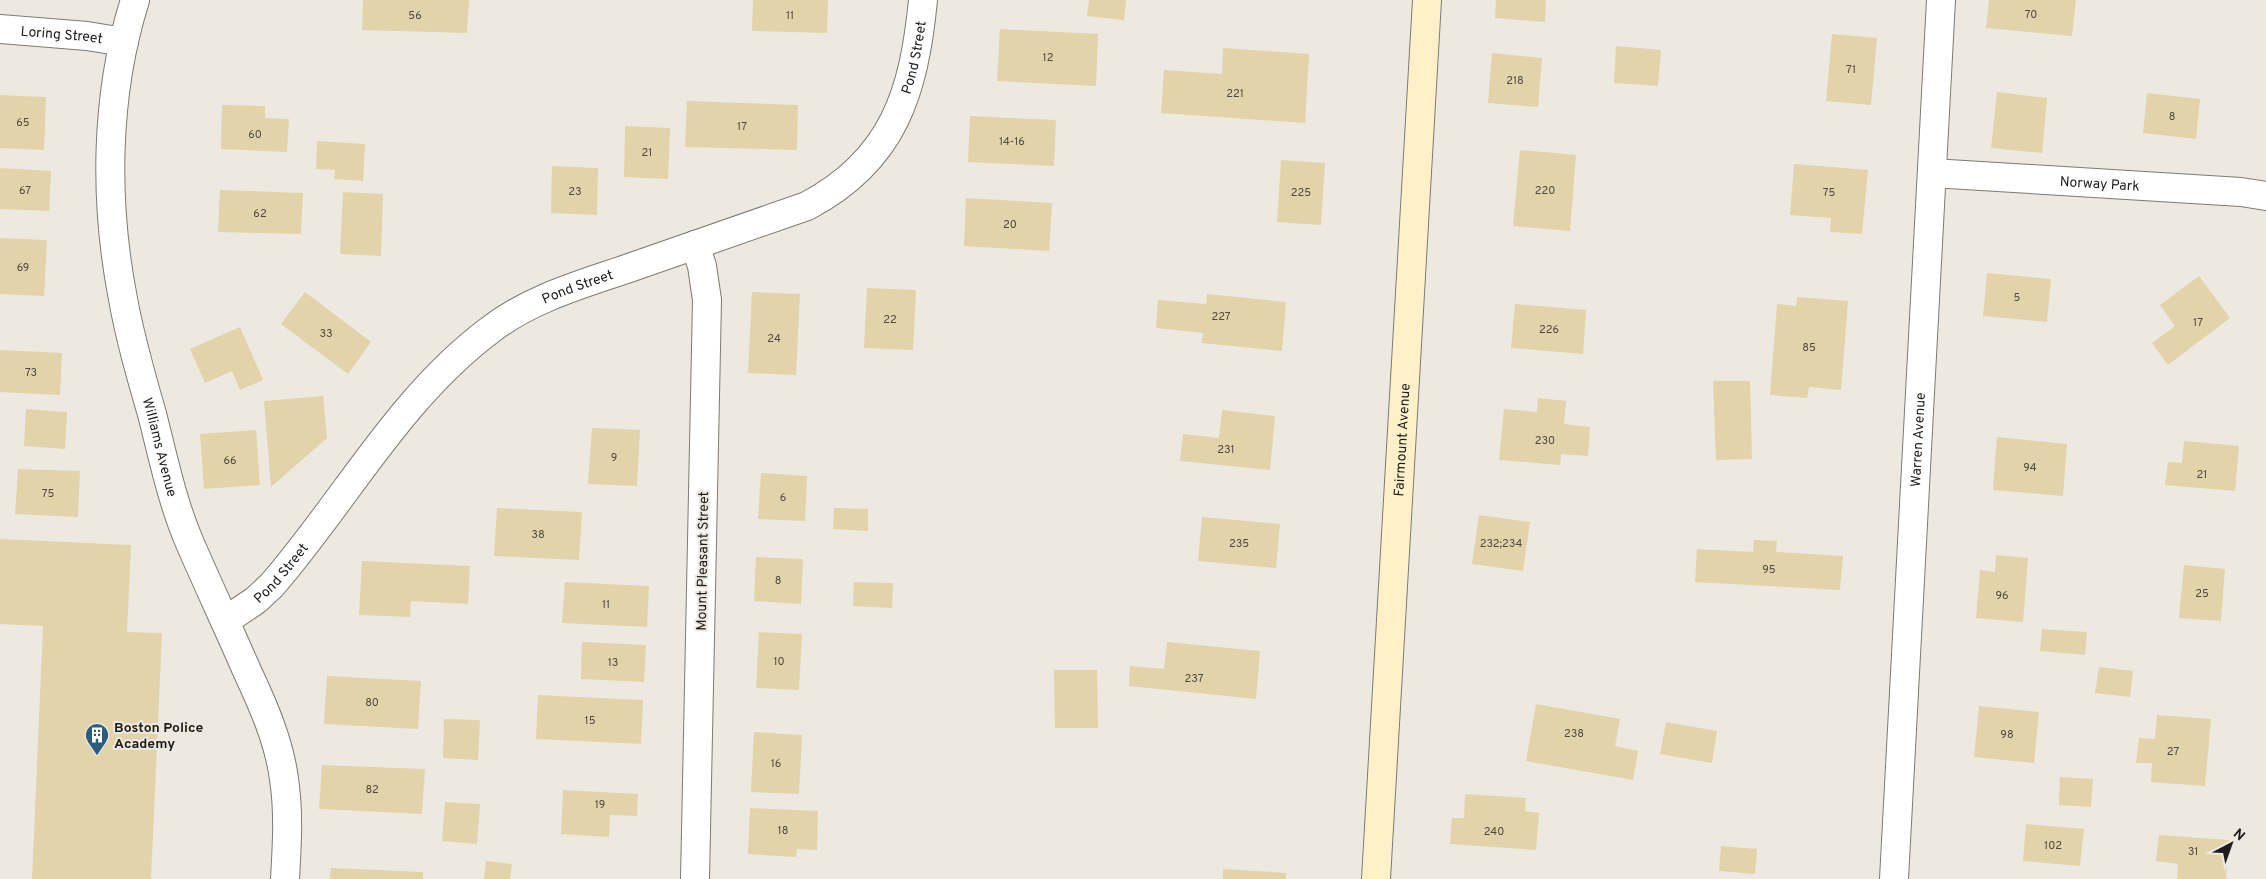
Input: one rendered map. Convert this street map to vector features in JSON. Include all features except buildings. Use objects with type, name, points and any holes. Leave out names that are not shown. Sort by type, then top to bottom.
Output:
[{"type":"street","name":"Williams Avenue","points":[[135,0],[124,42],[114,108],[110,182],[112,217],[122,297],[132,341],[178,509],[189,540],[268,716],[284,776],[288,838],[285,879]]},
{"type":"street","name":"Pond Street","points":[[226,621],[256,600],[272,585],[401,417],[441,373],[491,329],[530,306],[562,292],[807,206],[838,188],[868,160],[884,140],[907,94],[919,45],[923,0]]},
{"type":"street","name":"Fairmount Avenue","points":[[1376,879],[1427,0]]},
{"type":"street","name":"Warren Avenue","points":[[1894,879],[1941,0]]},
{"type":"street","name":"Loring Street","points":[[0,29],[87,36],[124,42]]},
{"type":"street","name":"Norway Park","points":[[1932,173],[2241,192],[2266,196]]},
{"type":"street","name":"Mount Pleasant Street","points":[[695,245],[702,266],[707,300],[695,879]]},
{"type":"place","name":"Boston Police Academy","points":[[97,756]]}]
